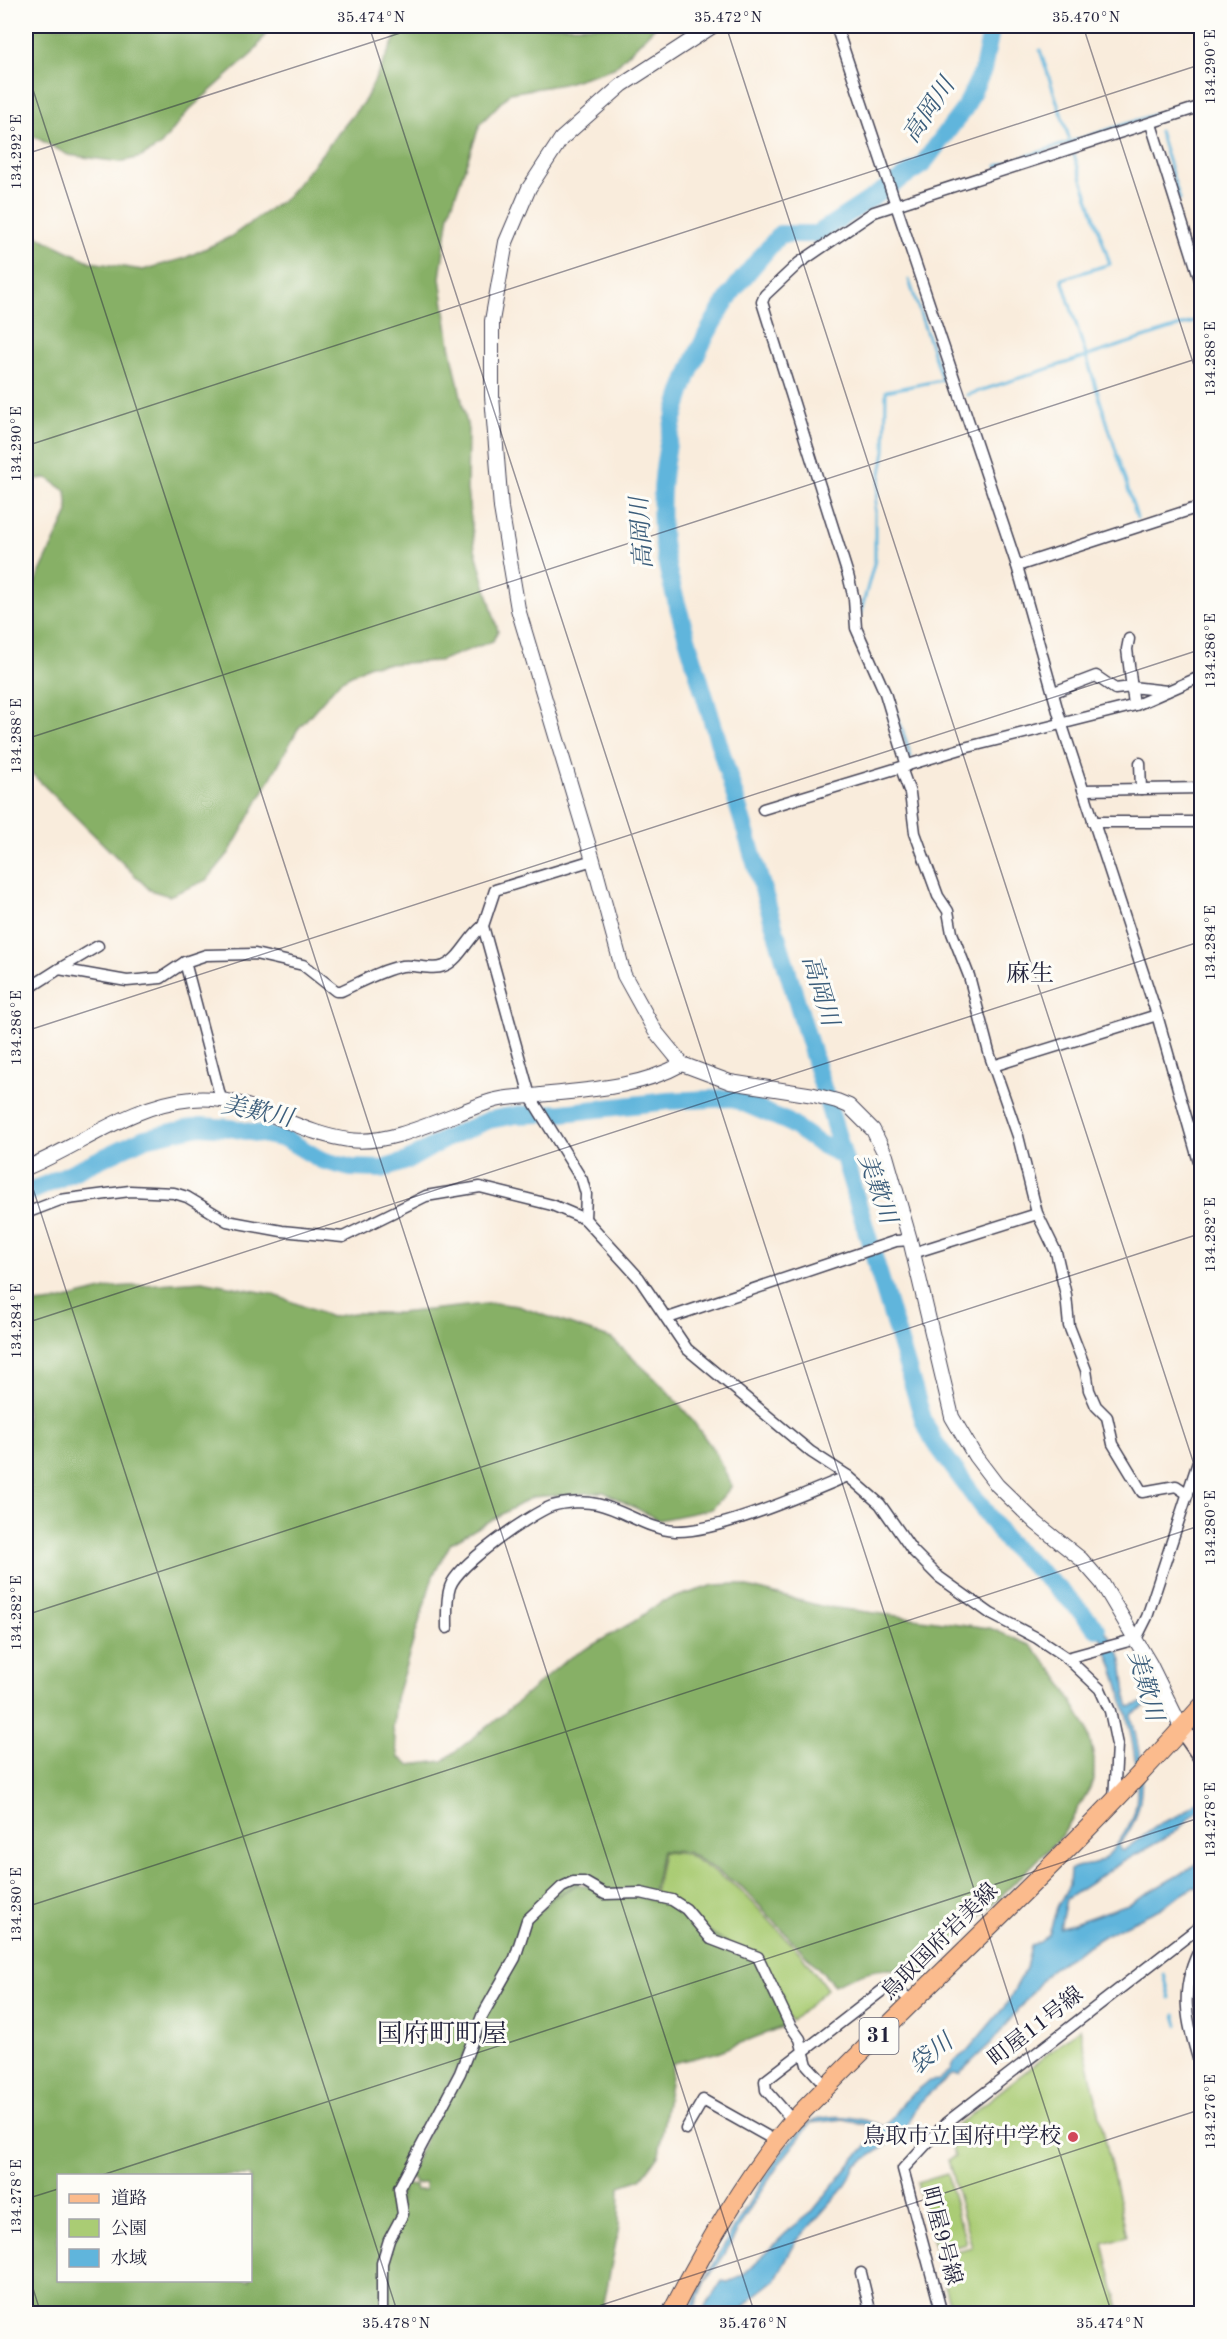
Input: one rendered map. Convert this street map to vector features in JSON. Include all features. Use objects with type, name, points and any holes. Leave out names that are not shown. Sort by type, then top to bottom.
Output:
[{"type":"main road","name":"鳥取国府岩美線","points":[[671,2313],[741,2195],[776,2141],[793,2121],[914,2003],[1120,1794],[1202,1706]]},
{"type":"main road","points":[[1182,1729],[1202,1758]]},
{"type":"street","points":[[713,26],[622,85],[561,139],[529,188],[506,242],[492,321],[492,396],[501,508],[518,609],[593,860],[624,975],[655,1031],[682,1064],[730,1082],[814,1095],[849,1106],[873,1130],[886,1156],[912,1246],[952,1417],[975,1456],[997,1485],[1036,1523],[1081,1559],[1102,1582],[1136,1639],[1182,1729]]},
{"type":"street","points":[[836,26],[1017,566],[1061,722],[1157,1015],[1202,1173]]},
{"type":"street","points":[[1188,1494],[1176,1486],[1142,1492],[1113,1444],[1110,1422],[1092,1399],[1086,1370],[1069,1326],[1066,1294],[1056,1252],[1037,1214],[1018,1136],[993,1066],[969,976],[952,933],[948,911],[938,896],[915,833],[910,793],[885,693],[856,628],[854,599],[848,575],[762,302],[765,295],[776,284],[824,245],[874,212],[894,202],[1151,124],[1202,106]]},
{"type":"street","points":[[1151,124],[1202,286]]},
{"type":"street","points":[[1017,566],[1202,506]]},
{"type":"street","points":[[1129,639],[1127,649],[1134,705]]},
{"type":"street","points":[[1054,692],[1096,676],[1115,689],[1132,687],[1171,691]]},
{"type":"street","points":[[763,809],[1061,722],[1134,705],[1202,676]]},
{"type":"street","points":[[1140,763],[1141,789]]},
{"type":"street","points":[[1083,790],[1202,788]]},
{"type":"street","points":[[1093,822],[1202,822]]},
{"type":"street","points":[[585,1220],[586,1194],[582,1180],[530,1096],[483,926],[495,890],[593,860]]},
{"type":"street","points":[[59,969],[127,981],[161,978],[185,962],[206,955],[255,954],[303,965],[336,991],[341,991],[380,972],[404,966],[443,967],[450,963],[473,933],[483,926]]},
{"type":"street","points":[[26,990],[98,946]]},
{"type":"street","points":[[185,962],[221,1099]]},
{"type":"street","points":[[993,1066],[1157,1015]]},
{"type":"street","points":[[26,1168],[165,1103],[192,1099],[221,1099],[250,1106],[349,1140],[375,1140],[495,1100],[646,1080],[682,1064]]},
{"type":"street","points":[[26,1214],[60,1200],[130,1191],[174,1193],[187,1197],[227,1221],[282,1231],[343,1237],[426,1196],[480,1187],[552,1205],[585,1220],[639,1278],[687,1349],[811,1452],[848,1476],[880,1504],[912,1550],[939,1578],[991,1614],[1037,1638],[1066,1658],[1100,1689],[1110,1712],[1116,1745],[1120,1794]]},
{"type":"street","points":[[668,1318],[896,1241],[912,1246],[1037,1214]]},
{"type":"street","points":[[1066,1658],[1136,1639],[1147,1617],[1202,1450]]},
{"type":"street","points":[[447,1628],[450,1585],[463,1568],[516,1527],[553,1506],[576,1502],[598,1504],[641,1522],[674,1531],[705,1528],[803,1495],[848,1476]]},
{"type":"street","points":[[382,2313],[382,2263],[389,2240],[404,2214],[399,2188],[460,2073],[482,2016],[516,1958],[527,1920],[562,1887],[573,1882],[584,1882],[605,1894],[641,1893],[672,1900],[686,1909],[711,1940],[758,1958],[790,2025],[800,2039],[807,2066],[827,2086]]},
{"type":"street","name":"町屋11号線","points":[[903,2169],[946,2123],[1202,1925]]},
{"type":"street","points":[[1202,1946],[1191,1964],[1186,1984],[1185,2008],[1197,2038],[1202,2072]]},
{"type":"street","points":[[793,2121],[764,2085],[765,2081],[888,1986],[892,1985],[914,2003]]},
{"type":"street","points":[[686,2129],[703,2100],[776,2141]]},
{"type":"street","name":"町屋9号線","points":[[903,2169],[942,2313]]},
{"type":"street","points":[[861,2273],[871,2313]]},
{"type":"green space","points":[[26,26],[271,26],[253,53],[189,110],[160,146],[141,157],[120,162],[68,155],[26,132]]},
{"type":"green space","points":[[401,26],[656,26],[614,68],[563,84],[510,93],[480,124],[449,214],[440,278],[450,345],[468,429],[467,490],[475,549],[498,631],[493,641],[439,661],[370,665],[340,681],[298,729],[229,853],[207,880],[169,896],[150,890],[26,768],[26,602],[68,512],[66,491],[47,478],[26,480],[26,231],[91,262],[143,270],[185,258],[230,237],[287,197],[365,100]]},
{"type":"green space","points":[[202,1281],[272,1294],[331,1317],[353,1313],[399,1313],[495,1303],[518,1306],[612,1339],[662,1385],[690,1417],[715,1452],[732,1486],[712,1509],[659,1520],[604,1492],[532,1497],[451,1543],[433,1576],[396,1698],[393,1730],[399,1757],[409,1765],[443,1761],[494,1722],[566,1660],[633,1622],[661,1602],[714,1585],[736,1584],[821,1606],[990,1628],[1032,1646],[1058,1677],[1087,1728],[1094,1758],[1094,1781],[1062,1836],[924,1972],[898,1969],[878,1970],[834,1985],[742,1887],[687,1852],[662,1851],[653,1892],[616,1892],[583,1880],[537,1907],[402,2178],[402,2209],[388,2240],[380,2313],[26,2313],[26,1305],[54,1302],[114,1287]]},
{"type":"green space","points":[[663,1852],[687,1854],[740,1889],[801,1954],[827,1989],[792,2021],[719,1938],[655,1892]]},
{"type":"green space","points":[[578,1884],[674,1904],[696,1924],[756,1960],[787,2025],[715,2053],[673,2063],[659,2154],[641,2179],[620,2186],[619,2227],[602,2313],[385,2314],[384,2271],[395,2234],[403,2184],[415,2186],[416,2190],[425,2190],[425,2183],[415,2184],[413,2179],[407,2178],[528,1923],[553,1898]]},
{"type":"green space","points":[[1080,2028],[1127,2236],[1103,2243],[1120,2313],[952,2313],[936,2256],[972,2247],[948,2160],[955,2157],[948,2133]]},
{"type":"green space","points":[[947,2174],[966,2243],[936,2251],[917,2183]]},
{"type":"water","points":[[1083,1610],[1106,1633],[1120,1653],[1129,1707],[1144,1702],[1148,1704],[1131,1715],[1142,1783],[1136,1815],[1119,1845],[1120,1849],[1124,1850],[1161,1823],[1184,1813],[1201,1797],[1201,1808],[1174,1833],[1121,1863],[1066,1899],[1060,1928],[1128,1904],[1201,1862],[1201,1889],[1194,1887],[1159,1909],[1105,1935],[1051,1969],[992,2042],[959,2074],[952,2074],[918,2103],[905,2128],[890,2143],[855,2166],[846,2185],[796,2242],[776,2279],[752,2298],[738,2313],[701,2313],[722,2281],[728,2282],[742,2276],[789,2230],[811,2213],[882,2129],[844,2119],[811,2123],[782,2160],[749,2210],[723,2257],[707,2279],[692,2313],[688,2314],[710,2271],[745,2209],[783,2151],[800,2131],[813,2121],[830,2117],[858,2119],[885,2127],[903,2102],[929,2081],[939,2080],[950,2070],[953,2062],[966,2052],[1006,2005],[1026,1968],[1031,1945],[1040,1942],[1049,1934],[1057,1907],[1069,1885],[1070,1870],[1074,1867],[1092,1865],[1102,1861],[1128,1827],[1134,1814],[1137,1792],[1129,1725],[1110,1659],[1101,1638],[1079,1615]]},
{"type":"waterway","name":"高岡川","points":[[992,26],[983,70],[965,108],[922,165],[817,234],[780,234],[731,294],[700,348],[677,407],[664,468],[662,530],[667,568],[684,628],[924,1422],[934,1441],[1007,1542],[1068,1598],[1097,1629]]},
{"type":"waterway","points":[[1040,50],[1069,138]]},
{"type":"waterway","points":[[997,166],[1202,99]]},
{"type":"waterway","points":[[1159,131],[1180,200]]},
{"type":"waterway","points":[[1074,155],[1110,264],[1062,279],[1137,518]]},
{"type":"waterway","points":[[860,615],[875,560],[875,508],[885,451],[886,391],[942,380],[909,280]]},
{"type":"waterway","points":[[967,395],[1202,319]]},
{"type":"waterway","points":[[836,555],[845,584]]},
{"type":"waterway","points":[[890,693],[911,757]]},
{"type":"waterway","name":"美歎川","points":[[26,1194],[145,1138],[200,1126],[230,1128],[286,1139],[321,1160],[351,1168],[382,1169],[407,1161],[447,1138],[489,1120],[516,1115],[562,1113],[668,1101],[732,1098],[788,1122],[818,1143],[842,1155]]},
{"type":"waterway","points":[[1164,1974],[1170,1998]]},
{"type":"waterway","points":[[1175,2015],[1178,2025]]},
{"type":"waterway","points":[[906,2201],[936,2314]]},
{"type":"place","name":"鳥取市立国府中学校","points":[[1073,2137]]},
{"type":"district","name":"麻生","points":[[1030,975]]},
{"type":"district","name":"国府町町屋","points":[[442,2035]]},
{"type":"water label","name":"袋川","points":[[932,2055]]}]
